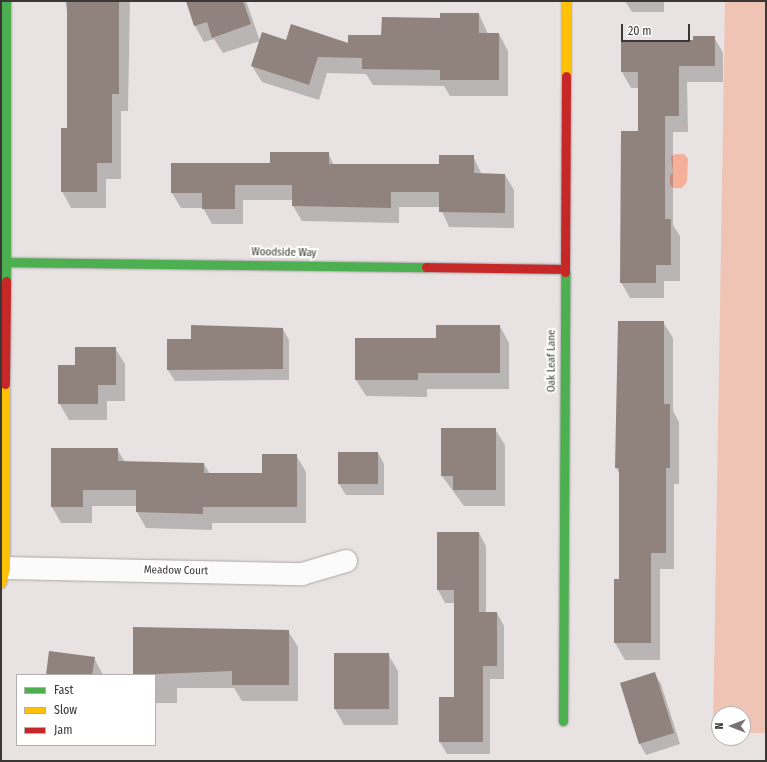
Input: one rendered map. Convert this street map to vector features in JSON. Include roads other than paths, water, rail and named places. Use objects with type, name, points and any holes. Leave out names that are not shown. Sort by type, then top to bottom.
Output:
[{"type":"street","points":[[3,576],[6,1]]},
{"type":"street","name":"Oak Leaf Lane","points":[[563,721],[566,1]]},
{"type":"street","name":"Woodside Way","points":[[4,262],[564,269]]},
{"type":"street","name":"Meadow Court","points":[[3,576],[302,574],[346,562]]}]
